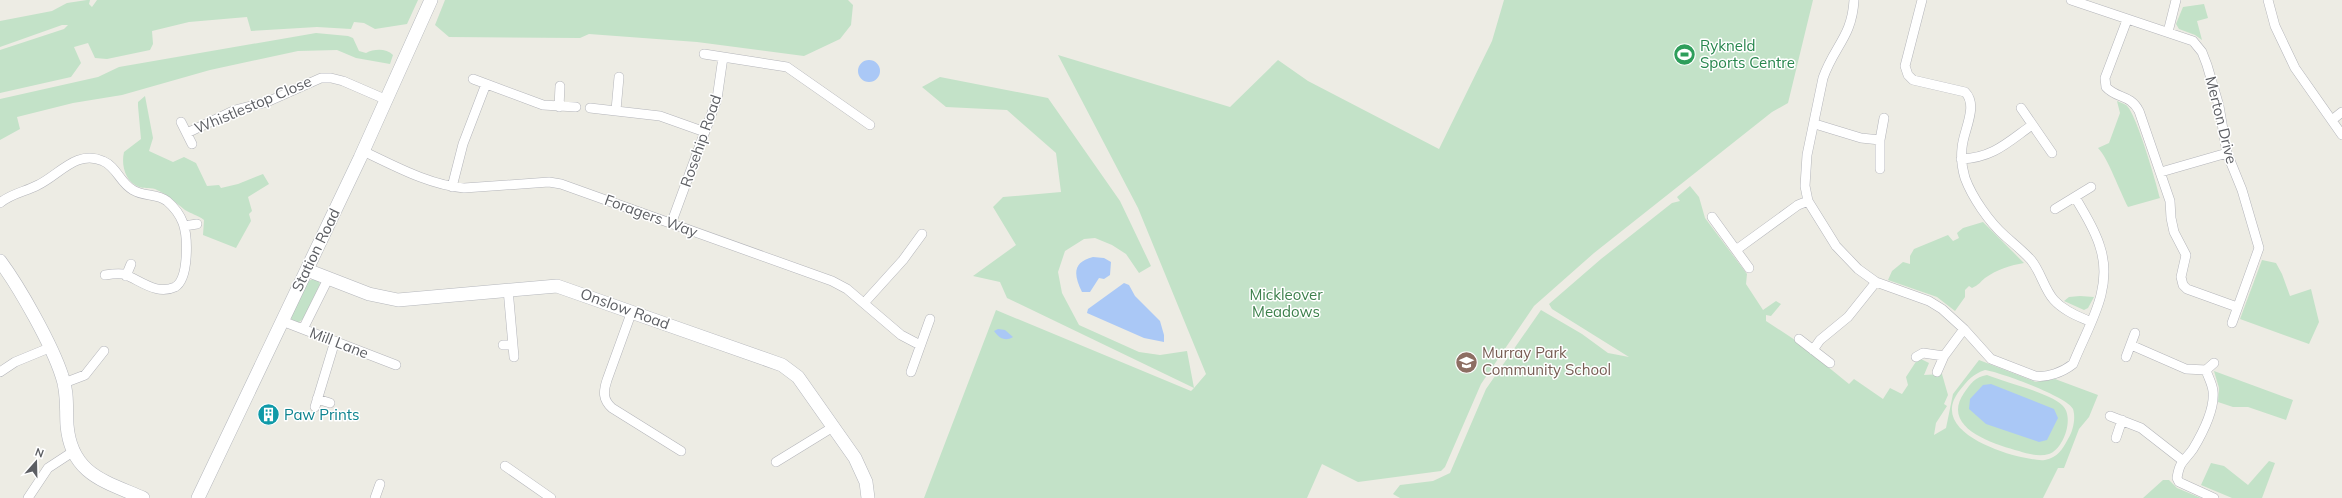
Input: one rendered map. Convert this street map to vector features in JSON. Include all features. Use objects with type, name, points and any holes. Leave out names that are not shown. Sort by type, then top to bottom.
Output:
[{"type":"street","name":"Station Road","points":[[198,498],[364,151],[431,0]]},
{"type":"street","points":[[1854,0],[1850,28],[1827,65],[1823,78],[1805,168],[1808,201],[1836,246],[1858,269],[1876,282],[1929,301],[1964,329],[1992,359],[2041,377],[2067,369],[2073,364],[2101,300],[2105,271],[2097,239],[2075,197]]},
{"type":"street","points":[[1922,0],[1905,66],[1908,75],[1913,80],[1965,92],[1969,96],[1971,107],[1962,146],[1962,160],[1965,178],[1978,201],[2004,235],[2022,249],[2033,262],[2054,300],[2072,314],[2091,322]]},
{"type":"street","name":"Merton Drive","points":[[2071,0],[2193,41],[2202,52],[2219,106],[2227,153],[2242,190],[2259,248],[2232,323]]},
{"type":"street","points":[[2168,32],[2176,0]]},
{"type":"street","points":[[2268,0],[2276,26],[2290,60],[2312,94],[2342,135]]},
{"type":"street","points":[[2127,20],[2104,82],[2109,91],[2133,101],[2136,107],[2161,172],[2170,201],[2174,232],[2186,255],[2182,277],[2183,285],[2187,289],[2237,307]]},
{"type":"street","points":[[704,54],[787,67],[870,125]]},
{"type":"street","name":"Rosehip Road","points":[[671,224],[717,99],[723,57]]},
{"type":"street","points":[[616,110],[619,77]]},
{"type":"street","name":"Whistlestop Close","points":[[186,133],[235,110],[267,102],[321,78],[331,78],[343,81],[387,100]]},
{"type":"street","points":[[473,79],[543,105],[576,107]]},
{"type":"street","points":[[452,187],[463,144],[486,84]]},
{"type":"street","points":[[559,107],[560,86]]},
{"type":"street","points":[[590,108],[660,116],[705,132]]},
{"type":"street","points":[[2022,108],[2052,153]]},
{"type":"street","points":[[2332,120],[2342,112]]},
{"type":"street","points":[[1880,169],[1880,140],[1884,118]]},
{"type":"street","name":"Whistlestop Close","points":[[181,122],[192,144]]},
{"type":"street","points":[[1815,124],[1861,138],[1880,140]]},
{"type":"street","points":[[1962,160],[1988,155],[2010,142],[2032,125]]},
{"type":"street","name":"Foragers Way","points":[[364,151],[434,182],[452,187],[464,188],[549,182],[561,184],[832,281],[847,289],[865,302],[901,335],[920,345]]},
{"type":"street","points":[[2161,172],[2227,153]]},
{"type":"street","points":[[0,203],[16,193],[39,185],[73,162],[90,158],[109,165],[126,185],[134,191],[158,196],[166,200],[179,215],[184,226],[186,257],[183,275],[176,286],[157,288],[120,274],[105,275]]},
{"type":"street","points":[[2055,209],[2091,187]]},
{"type":"street","points":[[1736,250],[1798,205],[1808,201]]},
{"type":"street","points":[[1712,217],[1749,268]]},
{"type":"street","points":[[184,226],[197,224]]},
{"type":"street","points":[[865,302],[903,260],[922,234]]},
{"type":"street","points":[[0,261],[49,348],[64,382],[68,430],[74,451],[83,466],[92,476],[143,498]]},
{"type":"street","points":[[126,276],[131,264]]},
{"type":"street","name":"Onslow Road","points":[[306,270],[369,294],[398,300],[508,289],[557,286],[632,311],[788,368],[798,377],[860,466],[866,482],[868,498]]},
{"type":"street","points":[[303,329],[328,279]]},
{"type":"street","points":[[1813,350],[1820,340],[1848,317],[1876,282]]},
{"type":"street","points":[[508,289],[514,357]]},
{"type":"street","points":[[632,311],[604,389],[605,400],[612,408],[681,451]]},
{"type":"street","points":[[911,372],[930,319]]},
{"type":"street","name":"Mill Lane","points":[[282,321],[396,365]]},
{"type":"street","points":[[1937,372],[1944,356],[1964,329]]},
{"type":"street","points":[[2126,357],[2135,333]]},
{"type":"street","points":[[1798,340],[1830,363]]},
{"type":"street","points":[[330,403],[316,403],[335,341]]},
{"type":"street","points":[[503,345],[513,345]]},
{"type":"street","points":[[2131,345],[2186,369],[2206,370],[2214,363]]},
{"type":"street","points":[[0,372],[15,362],[49,348]]},
{"type":"street","points":[[64,382],[85,375],[104,351]]},
{"type":"street","points":[[1916,357],[1923,353],[1944,356]]},
{"type":"street","points":[[2206,370],[2213,391],[2211,405],[2199,438],[2192,450],[2182,460],[2177,478],[2179,482],[2214,498]]},
{"type":"street","points":[[2110,416],[2141,428],[2182,460]]},
{"type":"street","points":[[2116,438],[2122,420]]},
{"type":"street","points":[[776,462],[782,453],[833,427]]},
{"type":"street","points":[[670,444],[676,436]]},
{"type":"street","points":[[28,498],[48,468],[74,451]]},
{"type":"street","points":[[505,466],[551,498]]},
{"type":"street","points":[[375,498],[380,484]]},
{"type":"green space","points":[[90,0],[89,4],[92,7],[97,0],[418,0],[407,24],[375,29],[364,23],[354,22],[351,29],[317,27],[251,31],[247,17],[189,22],[152,31],[153,44],[150,50],[107,59],[95,58],[88,43],[74,47],[81,63],[71,77],[0,93],[0,50],[64,29],[68,25],[62,25],[0,47],[0,21],[52,11],[67,3]]},
{"type":"green space","points":[[445,0],[848,0],[853,5],[851,25],[840,39],[804,56],[697,42],[589,34],[580,38],[449,37],[435,25]]},
{"type":"green space","name":"Mickleover Meadows","points":[[1504,0],[1813,0],[1788,103],[1772,112],[1594,253],[1534,306],[1481,384],[1445,467],[1441,471],[1358,482],[1322,464],[1307,498],[924,498],[996,310],[1191,391],[1206,374],[1138,208],[1058,55],[1230,107],[1278,60],[1308,81],[1439,149],[1492,41]]},
{"type":"green space","points":[[2204,4],[2208,18],[2197,21],[2202,40],[2195,35],[2179,29],[2176,24],[2183,7]]},
{"type":"green space","points":[[316,33],[348,36],[353,38],[359,51],[366,53],[376,50],[387,51],[393,55],[390,64],[356,58],[337,50],[298,51],[210,70],[122,95],[73,103],[17,117],[20,129],[0,140],[0,99],[98,77],[119,67]]},
{"type":"green space","points":[[940,77],[1048,98],[1120,201],[1151,266],[1139,273],[1126,254],[1112,245],[1095,238],[1084,239],[1065,251],[1058,272],[1062,293],[1079,325],[1139,352],[1160,355],[1187,351],[1194,388],[1007,298],[1000,282],[973,276],[1016,245],[993,207],[1003,197],[1061,192],[1056,153],[1007,110],[946,107],[922,87]]},
{"type":"green space","points":[[145,96],[153,138],[149,151],[173,162],[184,157],[196,163],[207,186],[219,185],[221,188],[238,184],[263,174],[269,184],[248,197],[252,211],[249,214],[251,221],[236,248],[203,235],[204,220],[185,210],[155,189],[134,185],[127,177],[123,162],[124,152],[141,139],[138,102]]},
{"type":"green space","points":[[2117,101],[2126,105],[2135,120],[2160,198],[2128,207],[2110,167],[2098,148],[2109,143],[2120,113]]},
{"type":"green space","points":[[1690,186],[1699,197],[1705,218],[1747,274],[1746,284],[1763,310],[1776,301],[1781,304],[1771,316],[1766,315],[1766,321],[1795,340],[1849,384],[1854,379],[1883,399],[1890,388],[1902,394],[1908,385],[1906,377],[1917,360],[1921,359],[1929,363],[1924,375],[1942,374],[1948,395],[1944,404],[1947,406],[1936,423],[1934,435],[1946,428],[1953,394],[1979,360],[2036,382],[2055,379],[2098,395],[2089,417],[2079,429],[2064,468],[2058,468],[2043,498],[1400,498],[1393,494],[1400,485],[1433,481],[1450,473],[1486,389],[1541,310],[1582,334],[1608,353],[1629,357],[1552,309],[1549,304],[1601,259],[1672,203],[1680,201],[1677,197]],"holes":[[[1985,370],[2047,392],[2059,398],[2073,409],[2074,424],[2070,436],[2056,455],[2049,459],[2036,460],[2010,454],[1969,436],[1959,426],[1953,416],[1953,404],[1960,390],[1968,380],[1977,373]]]},
{"type":"green space","points":[[1983,222],[2024,263],[1999,270],[1989,275],[1978,285],[1972,288],[1969,286],[1965,290],[1965,297],[1955,311],[1937,297],[1888,280],[1892,271],[1903,262],[1910,264],[1910,256],[1914,249],[1948,235],[1953,241],[1959,238],[1957,233],[1963,228]]},
{"type":"green space","points":[[2262,260],[2276,263],[2282,274],[2290,296],[2311,289],[2319,322],[2309,344],[2240,319]]},
{"type":"green space","points":[[313,279],[318,280],[320,284],[303,319],[299,322],[294,322],[290,317],[304,283]]},
{"type":"green space","points":[[2069,297],[2094,297],[2088,308],[2084,310],[2064,301]]},
{"type":"green space","points":[[2214,371],[2293,400],[2286,420],[2248,407],[2233,407],[2218,402],[2219,388]]},
{"type":"green space","points":[[1987,375],[2047,396],[2062,405],[2066,410],[2068,424],[2063,439],[2054,451],[2049,454],[2041,455],[2022,452],[1984,439],[1964,425],[1959,416],[1958,405],[1969,386],[1979,377]]},
{"type":"green space","points":[[2269,461],[2275,463],[2262,498],[2232,498],[2201,485],[2211,463],[2224,466],[2248,485]]},
{"type":"green space","points":[[2163,480],[2169,480],[2177,488],[2201,498],[2143,498]]},
{"type":"water","points":[[869,60],[873,61],[879,67],[879,75],[873,81],[869,82],[865,81],[859,75],[858,71],[859,67],[865,61]]},
{"type":"water","points":[[1093,257],[1104,258],[1111,262],[1110,275],[1104,279],[1099,278],[1090,292],[1082,292],[1076,274],[1078,266],[1086,259]]},
{"type":"water","points":[[1124,283],[1129,285],[1135,296],[1160,321],[1164,335],[1164,342],[1144,338],[1087,313],[1088,309]]},
{"type":"water","points":[[998,329],[1005,330],[1013,337],[1005,339],[998,336],[994,331]]},
{"type":"water","points":[[1991,384],[2054,409],[2058,418],[2047,440],[2039,442],[1986,424],[1969,409],[1970,399],[1983,385]]},
{"type":"place","name":"Rykneld Sports Centre","points":[[1684,55]]},
{"type":"place","name":"Murray Park Community School","points":[[1467,362]]},
{"type":"place","name":"Paw Prints","points":[[268,415]]}]
